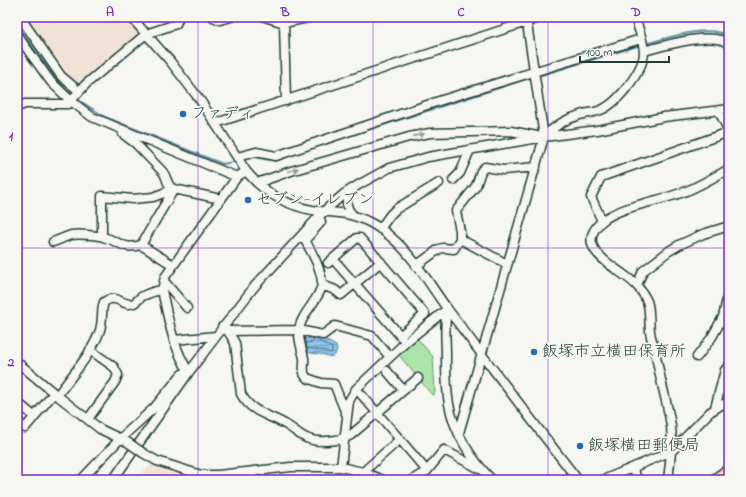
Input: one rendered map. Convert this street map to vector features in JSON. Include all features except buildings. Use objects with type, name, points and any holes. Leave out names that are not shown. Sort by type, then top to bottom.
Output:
[{"type":"highway","points":[[715,480],[729,470]]},
{"type":"street","points":[[20,17],[61,76],[79,91]]},
{"type":"street","points":[[131,17],[170,61],[216,123],[246,171],[265,191],[301,208],[321,214],[344,214],[354,216],[380,229],[404,250],[481,354],[578,480]]},
{"type":"street","points":[[17,107],[25,104],[68,104],[79,91],[146,34],[176,24],[179,17]]},
{"type":"street","points":[[213,17],[220,20],[231,17]]},
{"type":"street","points":[[265,17],[284,23],[312,17]]},
{"type":"street","points":[[216,123],[286,101],[526,19],[542,17]]},
{"type":"street","points":[[544,137],[550,130],[565,121],[579,115],[598,111],[612,103],[635,76],[643,64],[644,51],[635,17]]},
{"type":"street","points":[[459,433],[544,137],[526,19]]},
{"type":"street","points":[[284,23],[286,101]]},
{"type":"street","points":[[17,35],[51,82],[70,101],[92,117],[237,177]]},
{"type":"street","points":[[237,157],[256,152],[276,156],[442,100],[641,39]]},
{"type":"street","points":[[644,51],[691,40],[718,39],[729,44]]},
{"type":"street","points":[[113,480],[189,372],[216,336],[225,329],[254,287],[321,214],[351,190],[376,175],[408,162],[428,157],[544,137],[596,130],[664,117],[729,110]]},
{"type":"street","points":[[602,221],[592,197],[601,177],[729,132],[719,111]]},
{"type":"street","points":[[114,127],[135,143],[163,172],[166,176],[168,184],[174,189],[221,199]]},
{"type":"street","points":[[257,184],[291,171],[430,133],[511,131],[544,137]]},
{"type":"street","points":[[453,180],[460,173],[470,150]]},
{"type":"street","points":[[416,266],[439,249],[454,249],[460,239],[456,211],[476,186],[483,169],[487,167],[503,170],[536,167]]},
{"type":"street","points":[[668,480],[672,451],[671,426],[651,336],[647,302],[637,285],[611,266],[592,246],[592,236],[602,221],[622,210],[688,190],[729,169]]},
{"type":"street","points":[[17,422],[25,428],[55,394],[90,350],[102,324],[104,302],[110,298],[116,298],[126,304],[134,303],[163,285],[173,265],[237,177],[246,171]]},
{"type":"street","points":[[380,229],[396,209],[439,183]]},
{"type":"street","points":[[102,236],[102,196],[133,199],[153,197],[174,189]]},
{"type":"street","points":[[53,242],[72,235],[102,236],[124,246],[131,247],[141,244],[174,189]]},
{"type":"street","points":[[351,190],[347,196],[346,205],[348,210],[354,216]]},
{"type":"street","points":[[321,214],[321,222],[305,240],[319,268],[322,284],[317,296],[303,316],[299,330],[300,346],[304,358],[303,371],[305,377],[321,383],[334,384],[347,416]]},
{"type":"street","points":[[637,285],[643,271],[679,244],[703,234],[729,226]]},
{"type":"street","points":[[341,467],[349,402],[356,388],[390,357],[403,339],[425,314],[360,238],[356,238],[330,261],[355,284],[403,339]]},
{"type":"street","points":[[460,239],[507,264]]},
{"type":"street","points":[[141,244],[173,265]]},
{"type":"street","points":[[322,284],[335,290],[341,296],[381,262]]},
{"type":"street","points":[[163,285],[187,308]]},
{"type":"street","points":[[163,285],[174,340],[181,359],[189,372]]},
{"type":"street","points":[[697,357],[712,337],[723,317],[729,290]]},
{"type":"street","points":[[403,339],[448,310]]},
{"type":"street","points":[[448,310],[445,321],[445,330],[448,396],[451,414],[464,443],[483,471],[492,480]]},
{"type":"street","points":[[225,329],[299,330],[323,334],[335,326],[372,336],[390,357]]},
{"type":"street","points":[[445,330],[454,327],[463,330]]},
{"type":"street","points":[[225,329],[235,343],[241,394],[245,400],[253,408],[270,418],[285,424],[308,439],[317,441],[344,439],[351,435],[418,378]]},
{"type":"street","points":[[174,340],[216,336]]},
{"type":"street","points":[[88,419],[115,382],[118,375],[114,367],[90,350]]},
{"type":"street","points":[[18,365],[100,429],[123,440],[157,461],[200,475],[218,475],[291,467],[341,467],[363,472],[383,480]]},
{"type":"street","points":[[714,408],[725,370],[729,366]]},
{"type":"street","points":[[387,371],[403,390]]},
{"type":"street","points":[[81,480],[154,408],[182,374],[189,372]]},
{"type":"street","points":[[360,393],[427,471]]},
{"type":"street","points":[[17,402],[35,417]]},
{"type":"street","points":[[603,480],[672,451],[714,408],[729,402]]},
{"type":"street","points":[[363,472],[400,440]]},
{"type":"street","points":[[412,480],[427,471],[444,450],[483,471]]},
{"type":"street","points":[[632,468],[638,480]]},
{"type":"street","points":[[253,471],[254,480]]},
{"type":"shaded area","points":[[22,17],[127,17],[140,34],[78,88],[63,75]]},
{"type":"shaded area","points":[[152,464],[193,477],[250,474],[251,480],[133,480]]},
{"type":"green space","points":[[417,338],[433,357],[435,392],[433,396],[398,354]]},
{"type":"water","points":[[311,334],[319,336],[336,346],[337,349],[335,355],[330,357],[304,352],[302,337],[310,339]]},
{"type":"waterway","points":[[17,25],[56,80],[74,96]]},
{"type":"waterway","points":[[645,44],[687,33],[710,31],[729,36]]},
{"type":"waterway","points":[[538,76],[641,45]]},
{"type":"waterway","points":[[321,145],[533,77]]},
{"type":"waterway","points":[[77,99],[105,117],[215,161],[223,164],[238,161]]},
{"type":"waterway","points":[[242,160],[254,157],[275,161],[286,157]]},
{"type":"place","name":"ファディ","points":[[183,114]]},
{"type":"place","name":"セブン-イレブン","points":[[248,200]]},
{"type":"place","name":"飯塚市立横田保育所","points":[[534,352]]},
{"type":"place","name":"飯塚横田郵便局","points":[[580,446]]}]
